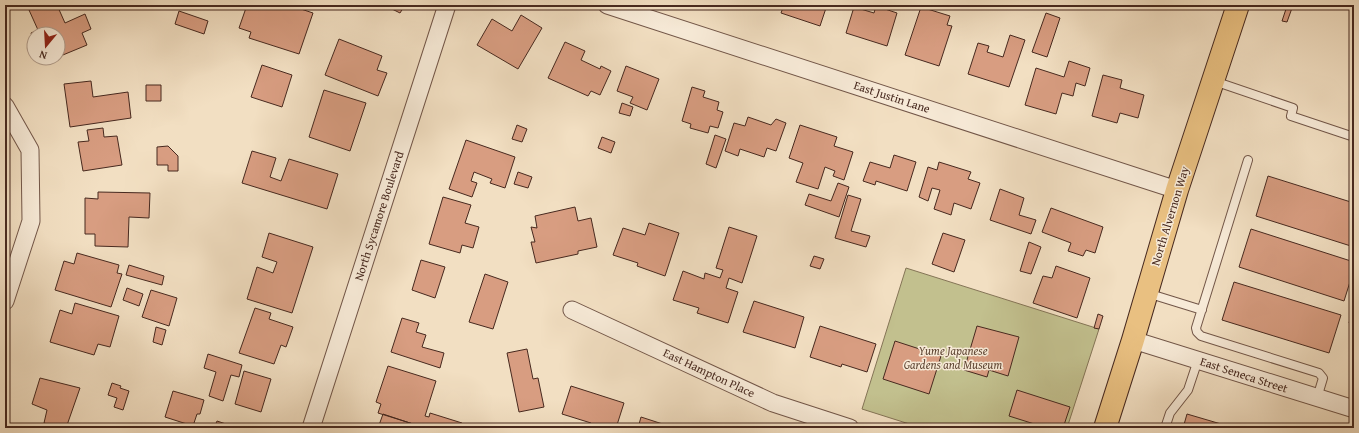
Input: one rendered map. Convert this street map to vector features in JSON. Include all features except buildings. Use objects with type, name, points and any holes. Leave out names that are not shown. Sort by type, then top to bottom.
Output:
[{"type":"main road","name":"North Alvernon Way","points":[[1105,428],[1133,340],[1177,190],[1238,5]]},
{"type":"street","name":"North Sycamore Boulevard","points":[[312,428],[447,5]]},
{"type":"street","name":"East Justin Lane","points":[[607,5],[1177,190]]},
{"type":"street","points":[[5,106],[30,150],[32,221],[5,301]]},
{"type":"street","name":"East Hampton Place","points":[[572,310],[773,403],[850,428]]},
{"type":"street","name":"East Seneca Street","points":[[1133,340],[1354,409]]},
{"type":"lane","points":[[1213,81],[1293,108],[1291,116],[1354,137]]},
{"type":"lane","points":[[1248,160],[1196,328],[1199,335],[1320,373],[1323,378],[1317,398]]},
{"type":"lane","points":[[1147,293],[1202,310]]},
{"type":"lane","points":[[1165,428],[1170,413],[1188,390],[1198,360]]},
{"type":"green space","name":"Yume Japanese Gardens and Museum","points":[[906,268],[1099,329],[1067,428],[922,428],[862,409]]}]
